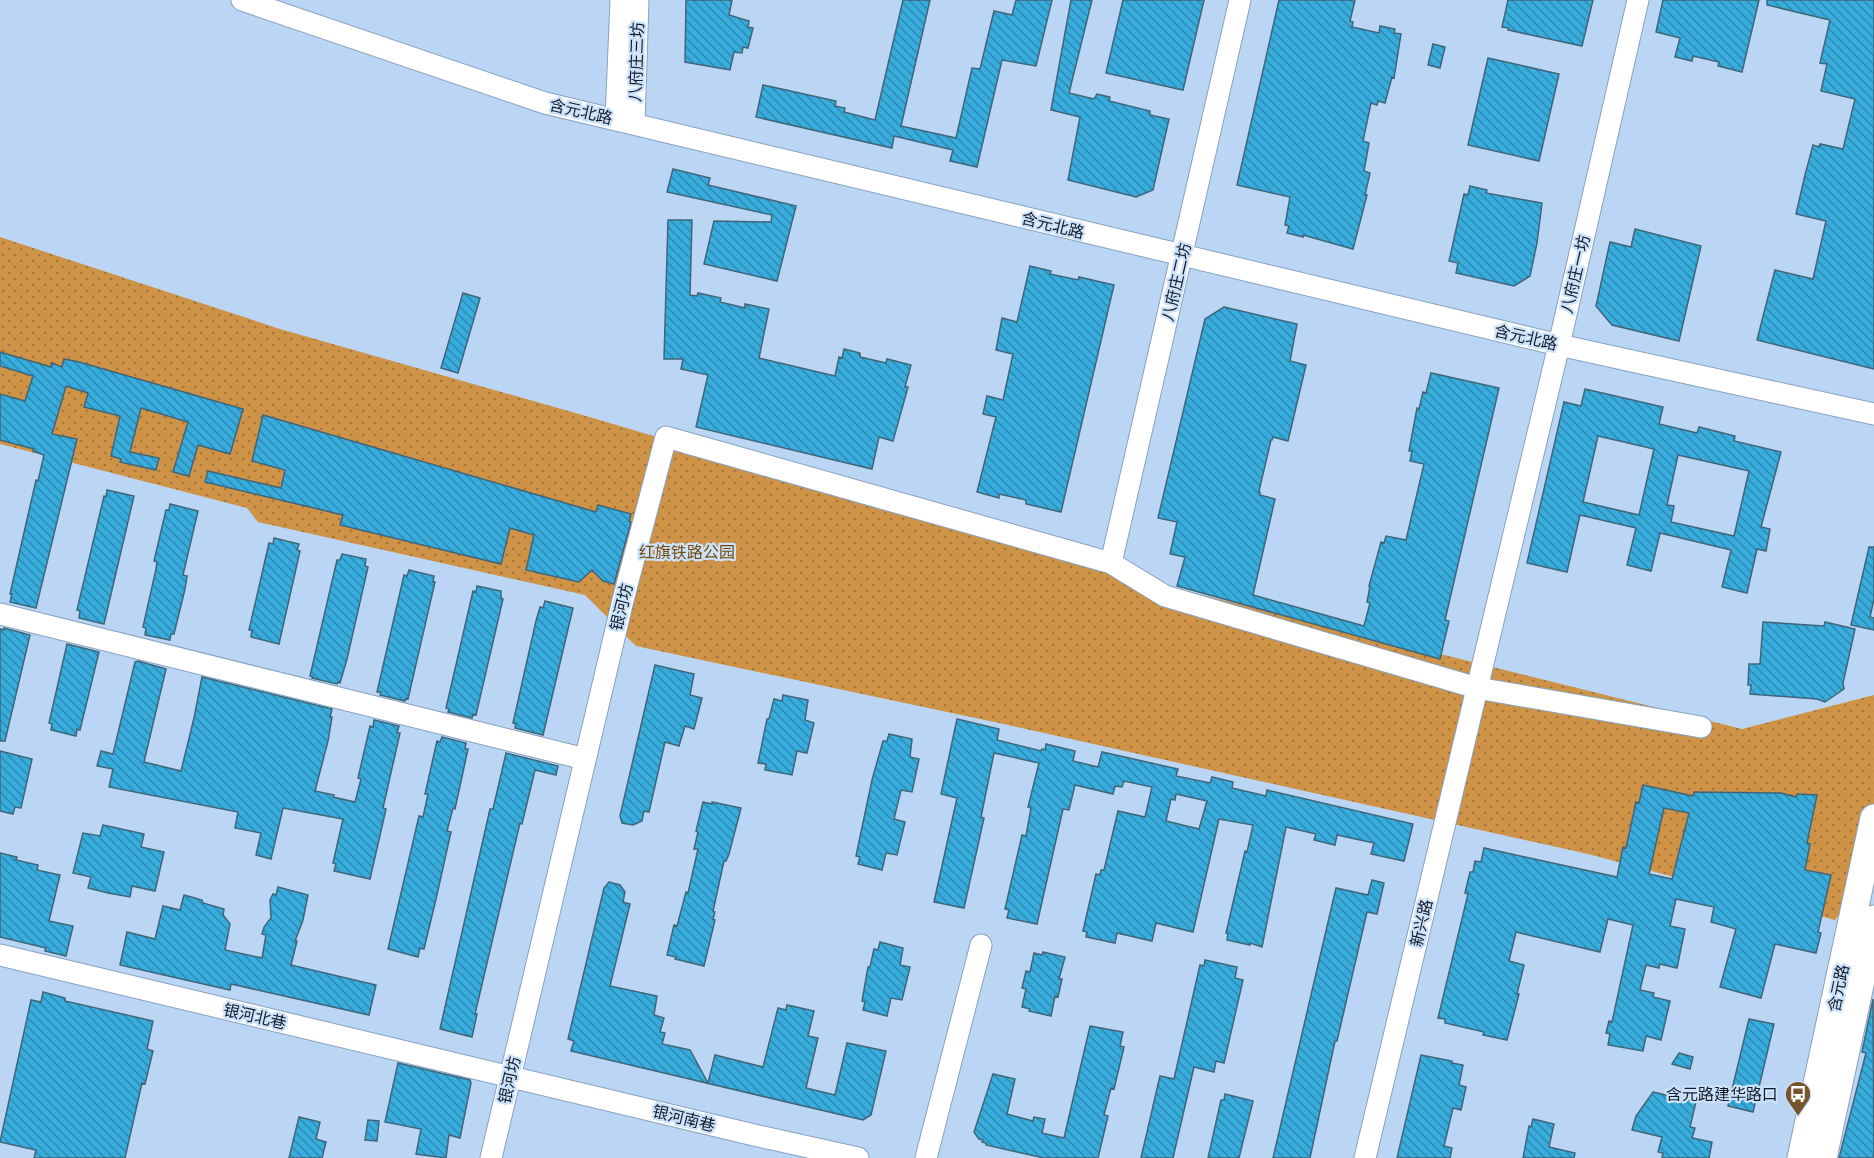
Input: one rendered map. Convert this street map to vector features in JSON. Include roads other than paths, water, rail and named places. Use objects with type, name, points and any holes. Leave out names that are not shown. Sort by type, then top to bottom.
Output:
[{"type":"main road","name":"含元路","points":[[1801,1158],[1857,990],[1874,818]]},
{"type":"main road","name":"含元路","points":[[1823,1158],[1857,990],[1874,920]]},
{"type":"street","name":"含元北路","points":[[242,0],[545,103],[1559,345],[1874,414]]},
{"type":"street","name":"八府庄三坊","points":[[621,0],[625,121]]},
{"type":"street","name":"八府庄三坊","points":[[625,121],[638,0]]},
{"type":"street","name":"八府庄二坊","points":[[1111,563],[1240,0]]},
{"type":"street","name":"八府庄一坊","points":[[1478,688],[1638,0]]},
{"type":"street","name":"银河坊","points":[[491,1158],[622,600],[666,437],[1111,563]]},
{"type":"street","points":[[1111,563],[1165,596],[1478,688],[1701,727]]},
{"type":"street","points":[[0,614],[585,759]]},
{"type":"street","name":"新兴路","points":[[1365,1158],[1478,688]]},
{"type":"street","points":[[926,1158],[981,945]]},
{"type":"street","name":"银河北巷","points":[[0,956],[510,1076]]},
{"type":"street","name":"银河南巷","points":[[510,1076],[858,1158]]},
{"type":"place","name":"含元路建华路口","points":[[1798,1117]]},
{"type":"park label","name":"红旗铁路公园","points":[[687,552]]}]
